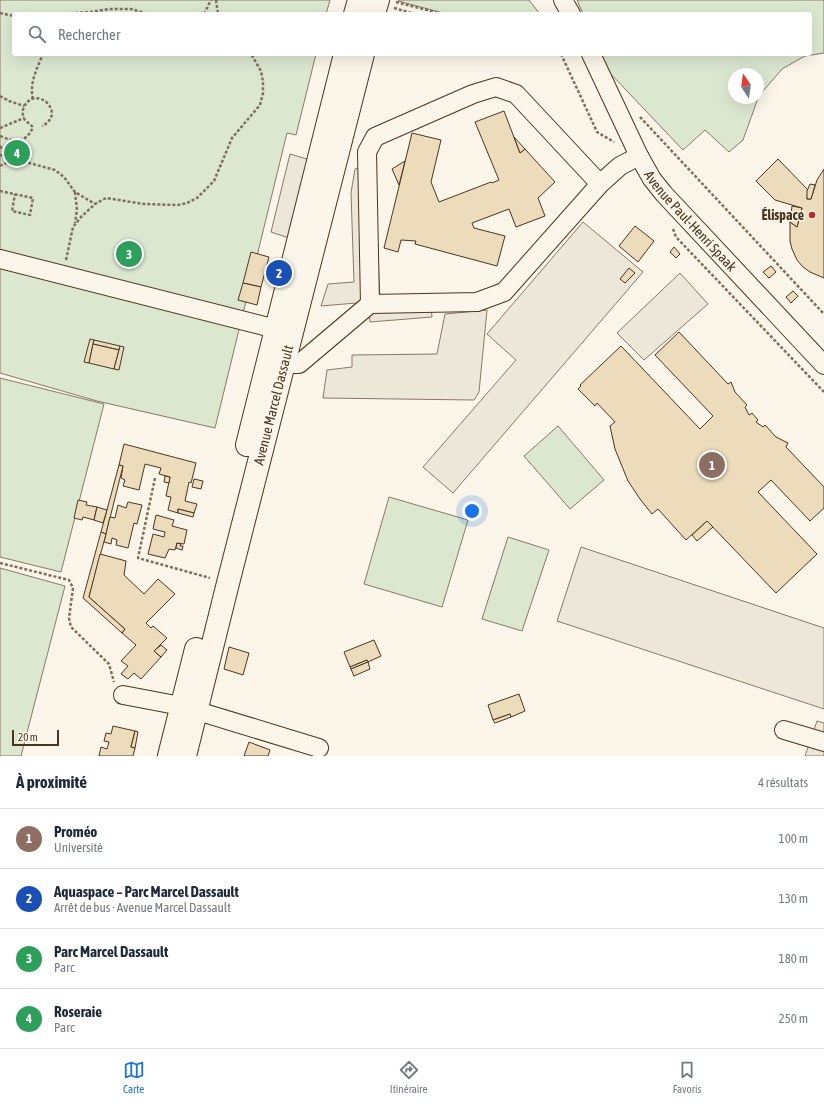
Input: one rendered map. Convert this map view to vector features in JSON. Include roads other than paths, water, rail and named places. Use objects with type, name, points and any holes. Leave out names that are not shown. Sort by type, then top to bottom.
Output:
[{"type":"main road","points":[[356,12],[359,0]]},
{"type":"main road","name":"Avenue Marcel Dassault","points":[[284,331],[345,56]]},
{"type":"main road","name":"Avenue Marcel Dassault","points":[[185,756],[189,708],[214,579],[362,56]]},
{"type":"main road","name":"Avenue Marcel Dassault","points":[[169,756],[189,708],[276,360]]},
{"type":"street","name":"Avenue Paul-Henri Spaak","points":[[592,56],[639,156],[658,187],[824,365]]},
{"type":"street","points":[[370,304],[367,152],[375,137],[473,94],[496,87],[516,94],[600,184]]},
{"type":"street","points":[[276,360],[299,364],[370,304],[477,302],[504,292],[600,184],[620,166],[639,156]]},
{"type":"street","points":[[0,259],[284,331]]},
{"type":"street","points":[[123,695],[189,708],[319,748]]},
{"type":"street","points":[[784,730],[824,742]]},
{"type":"place","name":"Roseraie","points":[[17,153]]},
{"type":"place","name":"Élispace","points":[[812,215]]},
{"type":"place","name":"Parc Marcel Dassault","points":[[129,254]]},
{"type":"place","name":"Aquaspace – Parc Marcel Dassault","points":[[279,273]]},
{"type":"place","name":"Proméo","points":[[712,465]]}]
